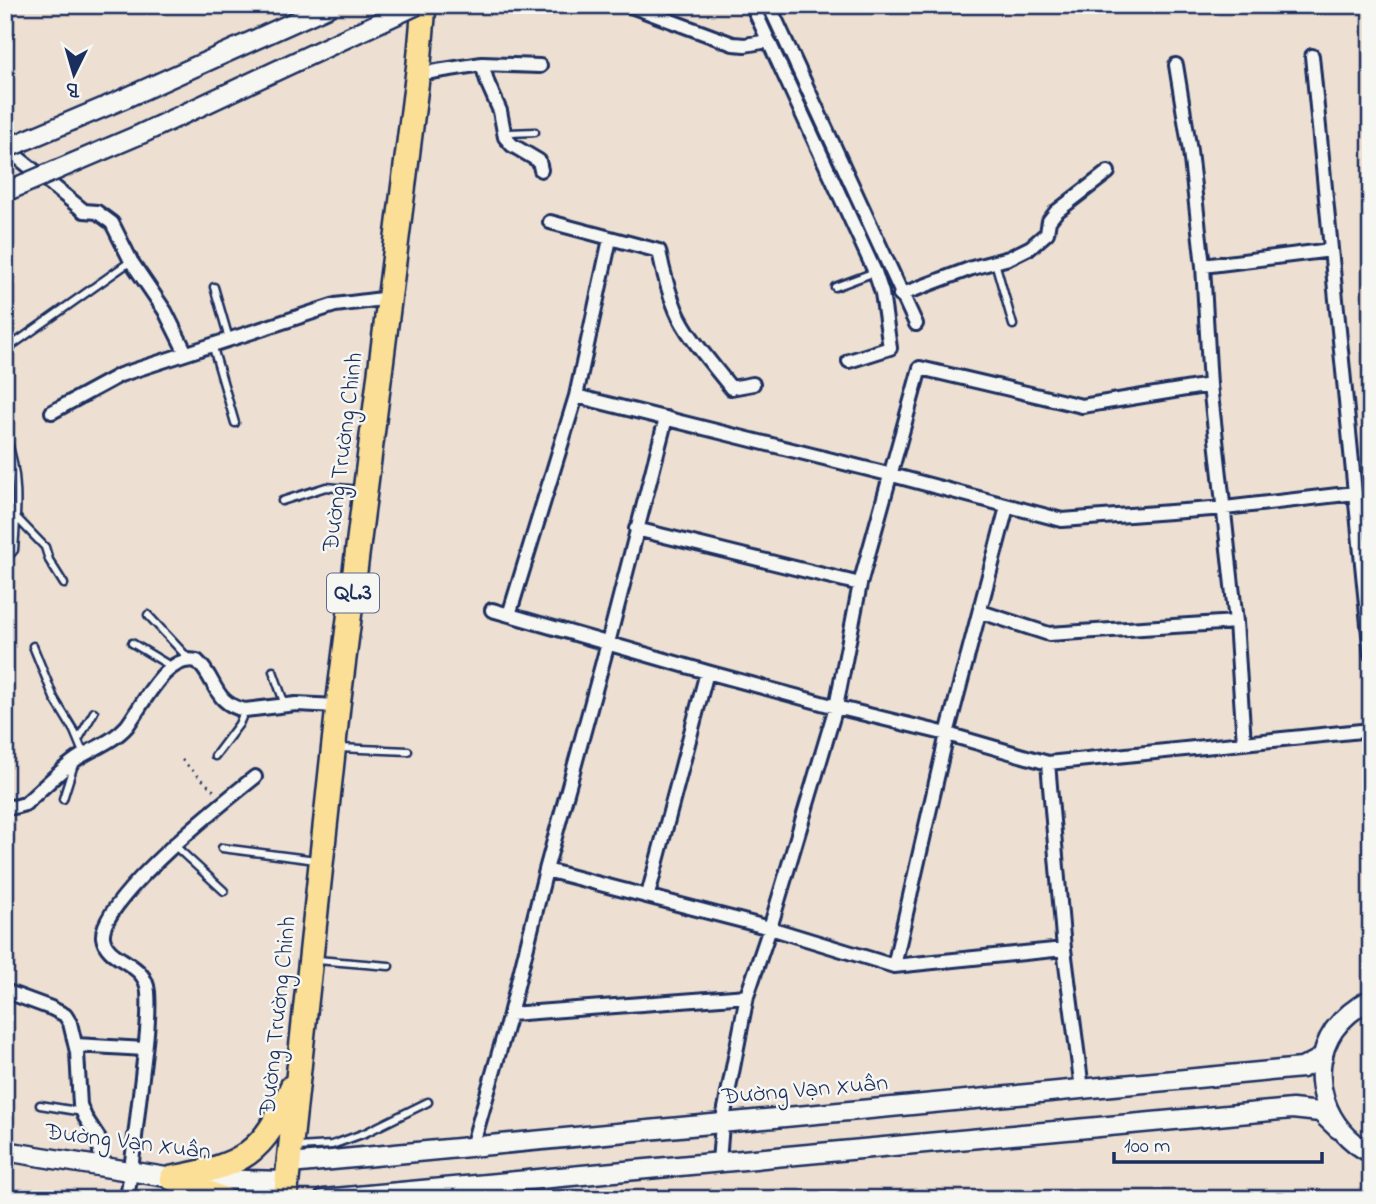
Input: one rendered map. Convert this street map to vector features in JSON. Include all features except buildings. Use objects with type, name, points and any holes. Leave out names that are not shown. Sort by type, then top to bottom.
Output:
[{"type":"highway","name":"Đường Trường Chinh","points":[[289,1173],[338,706],[425,5]]},
{"type":"highway","points":[[172,1178],[231,1164],[249,1152],[272,1129],[300,1068]]},
{"type":"highway","points":[[172,1178],[223,1199]]},
{"type":"street","points":[[186,353],[165,311],[131,261],[112,223],[97,212],[84,211],[5,148],[121,100],[332,5]]},
{"type":"street","points":[[5,192],[141,134],[417,5]]},
{"type":"street","points":[[628,5],[663,11],[733,44],[768,41]]},
{"type":"street","points":[[752,5],[875,272],[882,293],[890,348],[849,361]]},
{"type":"street","points":[[769,5],[915,324]]},
{"type":"street","points":[[1312,56],[1371,655]]},
{"type":"street","points":[[418,74],[482,64],[541,66]]},
{"type":"street","points":[[482,64],[500,111],[505,137],[512,145],[539,161],[541,170]]},
{"type":"street","points":[[1176,65],[1190,151],[1203,266],[1210,385],[1236,622],[1244,743]]},
{"type":"street","points":[[900,295],[1009,257],[1040,241],[1056,212],[1108,172]]},
{"type":"street","points":[[550,222],[659,251],[677,313],[708,359],[731,388],[753,384]]},
{"type":"street","points":[[509,615],[576,396],[610,239]]},
{"type":"street","points":[[1203,266],[1331,250]]},
{"type":"street","points":[[52,412],[120,375],[335,305],[390,298]]},
{"type":"street","points":[[719,1162],[722,1124],[747,996],[836,707],[860,584],[920,368],[1082,406],[1210,385]]},
{"type":"street","points":[[576,396],[1062,520],[1225,508],[1355,493]]},
{"type":"street","points":[[472,1147],[510,1014],[666,418]]},
{"type":"street","points":[[894,966],[947,734],[1007,507]]},
{"type":"street","points":[[636,529],[860,584]]},
{"type":"street","points":[[492,610],[707,672],[1048,763],[1371,730]]},
{"type":"street","points":[[981,612],[1049,634],[1236,622]]},
{"type":"street","points":[[5,806],[25,804],[80,757],[125,728],[147,695],[180,661],[197,660],[220,699],[237,708],[338,706]]},
{"type":"street","points":[[648,895],[707,672]]},
{"type":"street","points":[[1048,763],[1064,949],[1082,1089]]},
{"type":"street","points":[[127,1199],[145,1049],[148,993],[140,972],[110,951],[103,941],[103,932],[108,916],[174,845],[193,826],[255,777]]},
{"type":"street","points":[[546,870],[770,928],[894,966],[1064,949]]},
{"type":"street","points":[[5,991],[51,1007],[65,1015],[76,1045],[80,1105],[98,1137],[102,1167]]},
{"type":"street","points":[[510,1014],[747,996]]},
{"type":"street","points":[[1338,1129],[1326,1107],[1321,1082],[1322,1057],[1333,1031],[1352,1010],[1371,999]]},
{"type":"street","points":[[76,1045],[145,1049]]},
{"type":"street","name":"Đường Vạn Xuân","points":[[5,1151],[172,1178],[289,1173],[472,1147],[1302,1068],[1322,1057]]},
{"type":"street","points":[[324,1199],[1292,1109],[1320,1112],[1358,1147],[1371,1153]]},
{"type":"lane","points":[[503,128],[509,134],[534,132]]},
{"type":"lane","points":[[8,348],[131,261]]},
{"type":"lane","points":[[995,262],[1013,325]]},
{"type":"lane","points":[[835,287],[875,272]]},
{"type":"lane","points":[[214,287],[229,339]]},
{"type":"lane","points":[[212,344],[235,423]]},
{"type":"lane","points":[[5,435],[11,448],[17,487],[14,550],[8,557],[5,556]]},
{"type":"lane","points":[[282,501],[326,487],[366,490]]},
{"type":"lane","points":[[17,518],[45,547],[49,560],[64,584]]},
{"type":"lane","points":[[148,615],[189,659]]},
{"type":"lane","points":[[132,643],[172,667]]},
{"type":"lane","points":[[33,646],[54,698],[78,740],[80,757],[63,799]]},
{"type":"lane","points":[[273,671],[285,705]]},
{"type":"lane","points":[[215,756],[239,724],[245,709]]},
{"type":"lane","points":[[78,740],[94,712]]},
{"type":"lane","points":[[334,748],[408,751]]},
{"type":"lane","points":[[174,845],[224,891]]},
{"type":"lane","points":[[222,848],[322,861]]},
{"type":"lane","points":[[312,959],[389,966]]},
{"type":"lane","points":[[289,1173],[332,1144],[365,1133],[428,1102]]},
{"type":"lane","points":[[40,1105],[83,1112]]},
{"type":"path","points":[[182,760],[225,801]]}]
